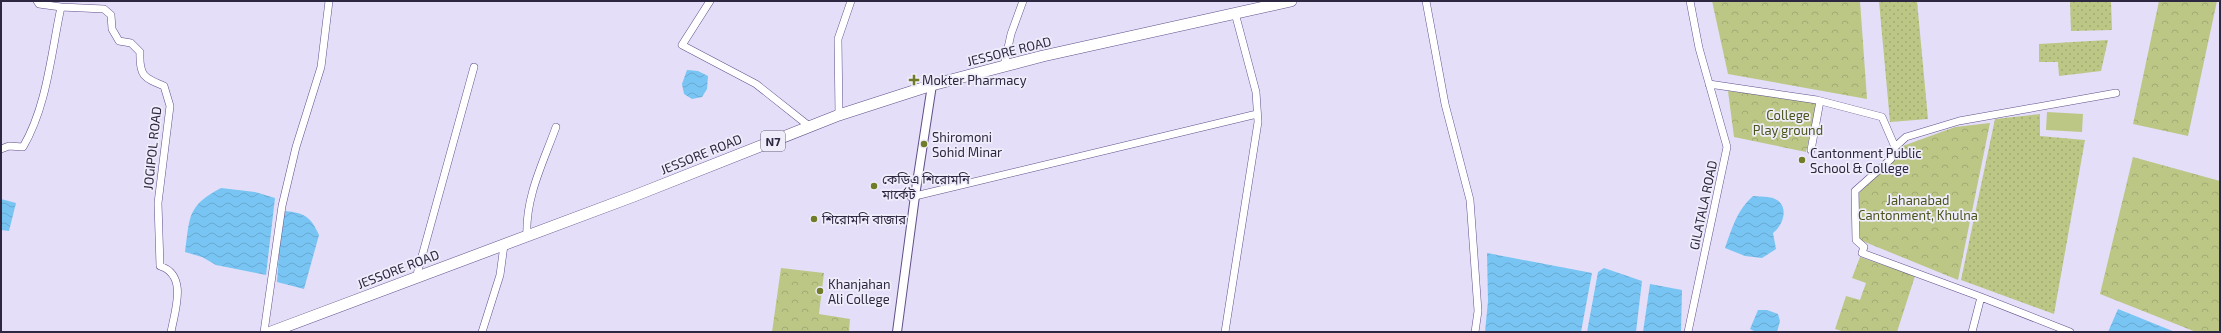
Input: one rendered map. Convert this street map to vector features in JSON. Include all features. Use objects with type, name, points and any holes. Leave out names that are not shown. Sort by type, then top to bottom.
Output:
[{"type":"highway","name":"JESSORE ROAD","points":[[271,332],[504,245],[809,126],[931,85],[1004,66],[1291,1]]},
{"type":"street","points":[[1,150],[8,146],[23,147],[35,127],[44,93],[61,7],[39,4],[37,1]]},
{"type":"street","points":[[264,332],[282,206],[296,147],[321,67],[329,1]]},
{"type":"street","points":[[710,1],[682,45],[756,84],[809,126]]},
{"type":"street","points":[[839,115],[838,39],[851,1]]},
{"type":"street","points":[[1004,66],[1010,34],[1023,1]]},
{"type":"street","points":[[1426,1],[1445,104],[1470,200],[1478,311],[1475,332]]},
{"type":"street","name":"GILATALA ROAD","points":[[1688,332],[1727,147],[1709,84],[1690,1]]},
{"type":"street","name":"JOGIPOL ROAD","points":[[61,7],[104,9],[111,15],[112,29],[119,41],[131,43],[140,52],[139,68],[146,79],[164,86],[170,106],[158,203],[158,240],[160,266],[169,269],[177,280],[177,297],[171,332]]},
{"type":"street","points":[[1225,332],[1251,175],[1257,114],[1256,92],[1235,13]]},
{"type":"street","points":[[416,278],[474,67]]},
{"type":"street","points":[[1709,84],[1820,101],[1882,117],[1895,147]]},
{"type":"street","points":[[896,332],[913,196],[931,85]]},
{"type":"street","points":[[2070,332],[1862,253],[1864,246],[1856,240],[1855,191],[1891,159],[1895,147],[1906,137],[1959,121],[2116,93]]},
{"type":"street","points":[[1811,150],[1820,101]]},
{"type":"street","points":[[913,196],[1257,114]]},
{"type":"street","points":[[527,236],[526,219],[528,201],[556,127]]},
{"type":"street","points":[[482,332],[500,275],[504,245]]},
{"type":"street","points":[[1972,332],[1981,297]]},
{"type":"green space","points":[[1712,1],[1860,1],[1867,99],[1728,74]]},
{"type":"green space","points":[[1879,1],[1917,1],[1928,119],[1890,122]]},
{"type":"green space","points":[[2070,1],[2111,1],[2112,30],[2071,31]]},
{"type":"green space","points":[[2159,1],[2217,1],[2188,136],[2133,124]]},
{"type":"green space","points":[[2108,40],[2101,71],[2059,76],[2058,62],[2039,62],[2039,44]]},
{"type":"green space","name":"College Play ground","points":[[1728,91],[1818,100],[1806,152],[1734,137]]},
{"type":"green space","points":[[2047,112],[2083,114],[2082,132],[2046,130]]},
{"type":"green space","points":[[2040,114],[2040,136],[2085,140],[2054,314],[1961,280],[1995,119]]},
{"type":"green space","name":"Jahanabad Cantonment, Khulna","points":[[1990,123],[1958,280],[1860,240],[1858,194],[1894,159],[1900,147],[1955,127]]},
{"type":"green space","points":[[2133,157],[2220,181],[2220,332],[2196,332],[2100,294]]},
{"type":"green space","name":"Jahanabad Cantonment, Khulna","points":[[1860,257],[1915,276],[1897,332],[1845,332],[1835,329],[1846,296],[1860,300],[1866,283],[1852,278]]},
{"type":"green space","points":[[781,268],[824,273],[819,314],[850,319],[849,332],[772,332]]},
{"type":"water","points":[[687,70],[698,71],[708,76],[707,89],[702,97],[692,99],[684,94],[682,84]]},
{"type":"water","points":[[221,188],[255,192],[275,198],[266,275],[216,265],[202,257],[185,252],[192,213],[196,207],[210,194]]},
{"type":"water","points":[[1753,196],[1773,198],[1780,202],[1784,211],[1780,226],[1773,233],[1776,249],[1762,258],[1745,256],[1725,248],[1739,213],[1747,201]]},
{"type":"water","points":[[1,199],[16,203],[9,231],[1,230]]},
{"type":"water","points":[[285,211],[298,213],[306,217],[313,224],[319,235],[304,289],[277,282],[280,238]]},
{"type":"water","points":[[1487,253],[1592,273],[1581,332],[1485,332],[1488,301]]},
{"type":"water","points":[[1604,268],[1642,281],[1636,332],[1587,332],[1598,272]]},
{"type":"water","points":[[1650,284],[1682,290],[1681,332],[1643,332]]},
{"type":"water","points":[[2118,309],[2175,332],[2108,332]]},
{"type":"water","points":[[1758,310],[1767,310],[1778,314],[1780,321],[1777,332],[1756,332],[1750,329]]},
{"type":"place","name":"Mokter Pharmacy","points":[[914,80]]},
{"type":"place","name":"Shiromoni Sohid Minar","points":[[924,144]]},
{"type":"place","name":"Cantonment Public School & College","points":[[1802,160]]},
{"type":"place","name":"কেডিএ শিরোমনি মার্কেট","points":[[874,186]]},
{"type":"place","name":"শিরোমনি বাজার","points":[[814,219]]},
{"type":"place","name":"Khanjahan Ali College","points":[[820,291]]}]
